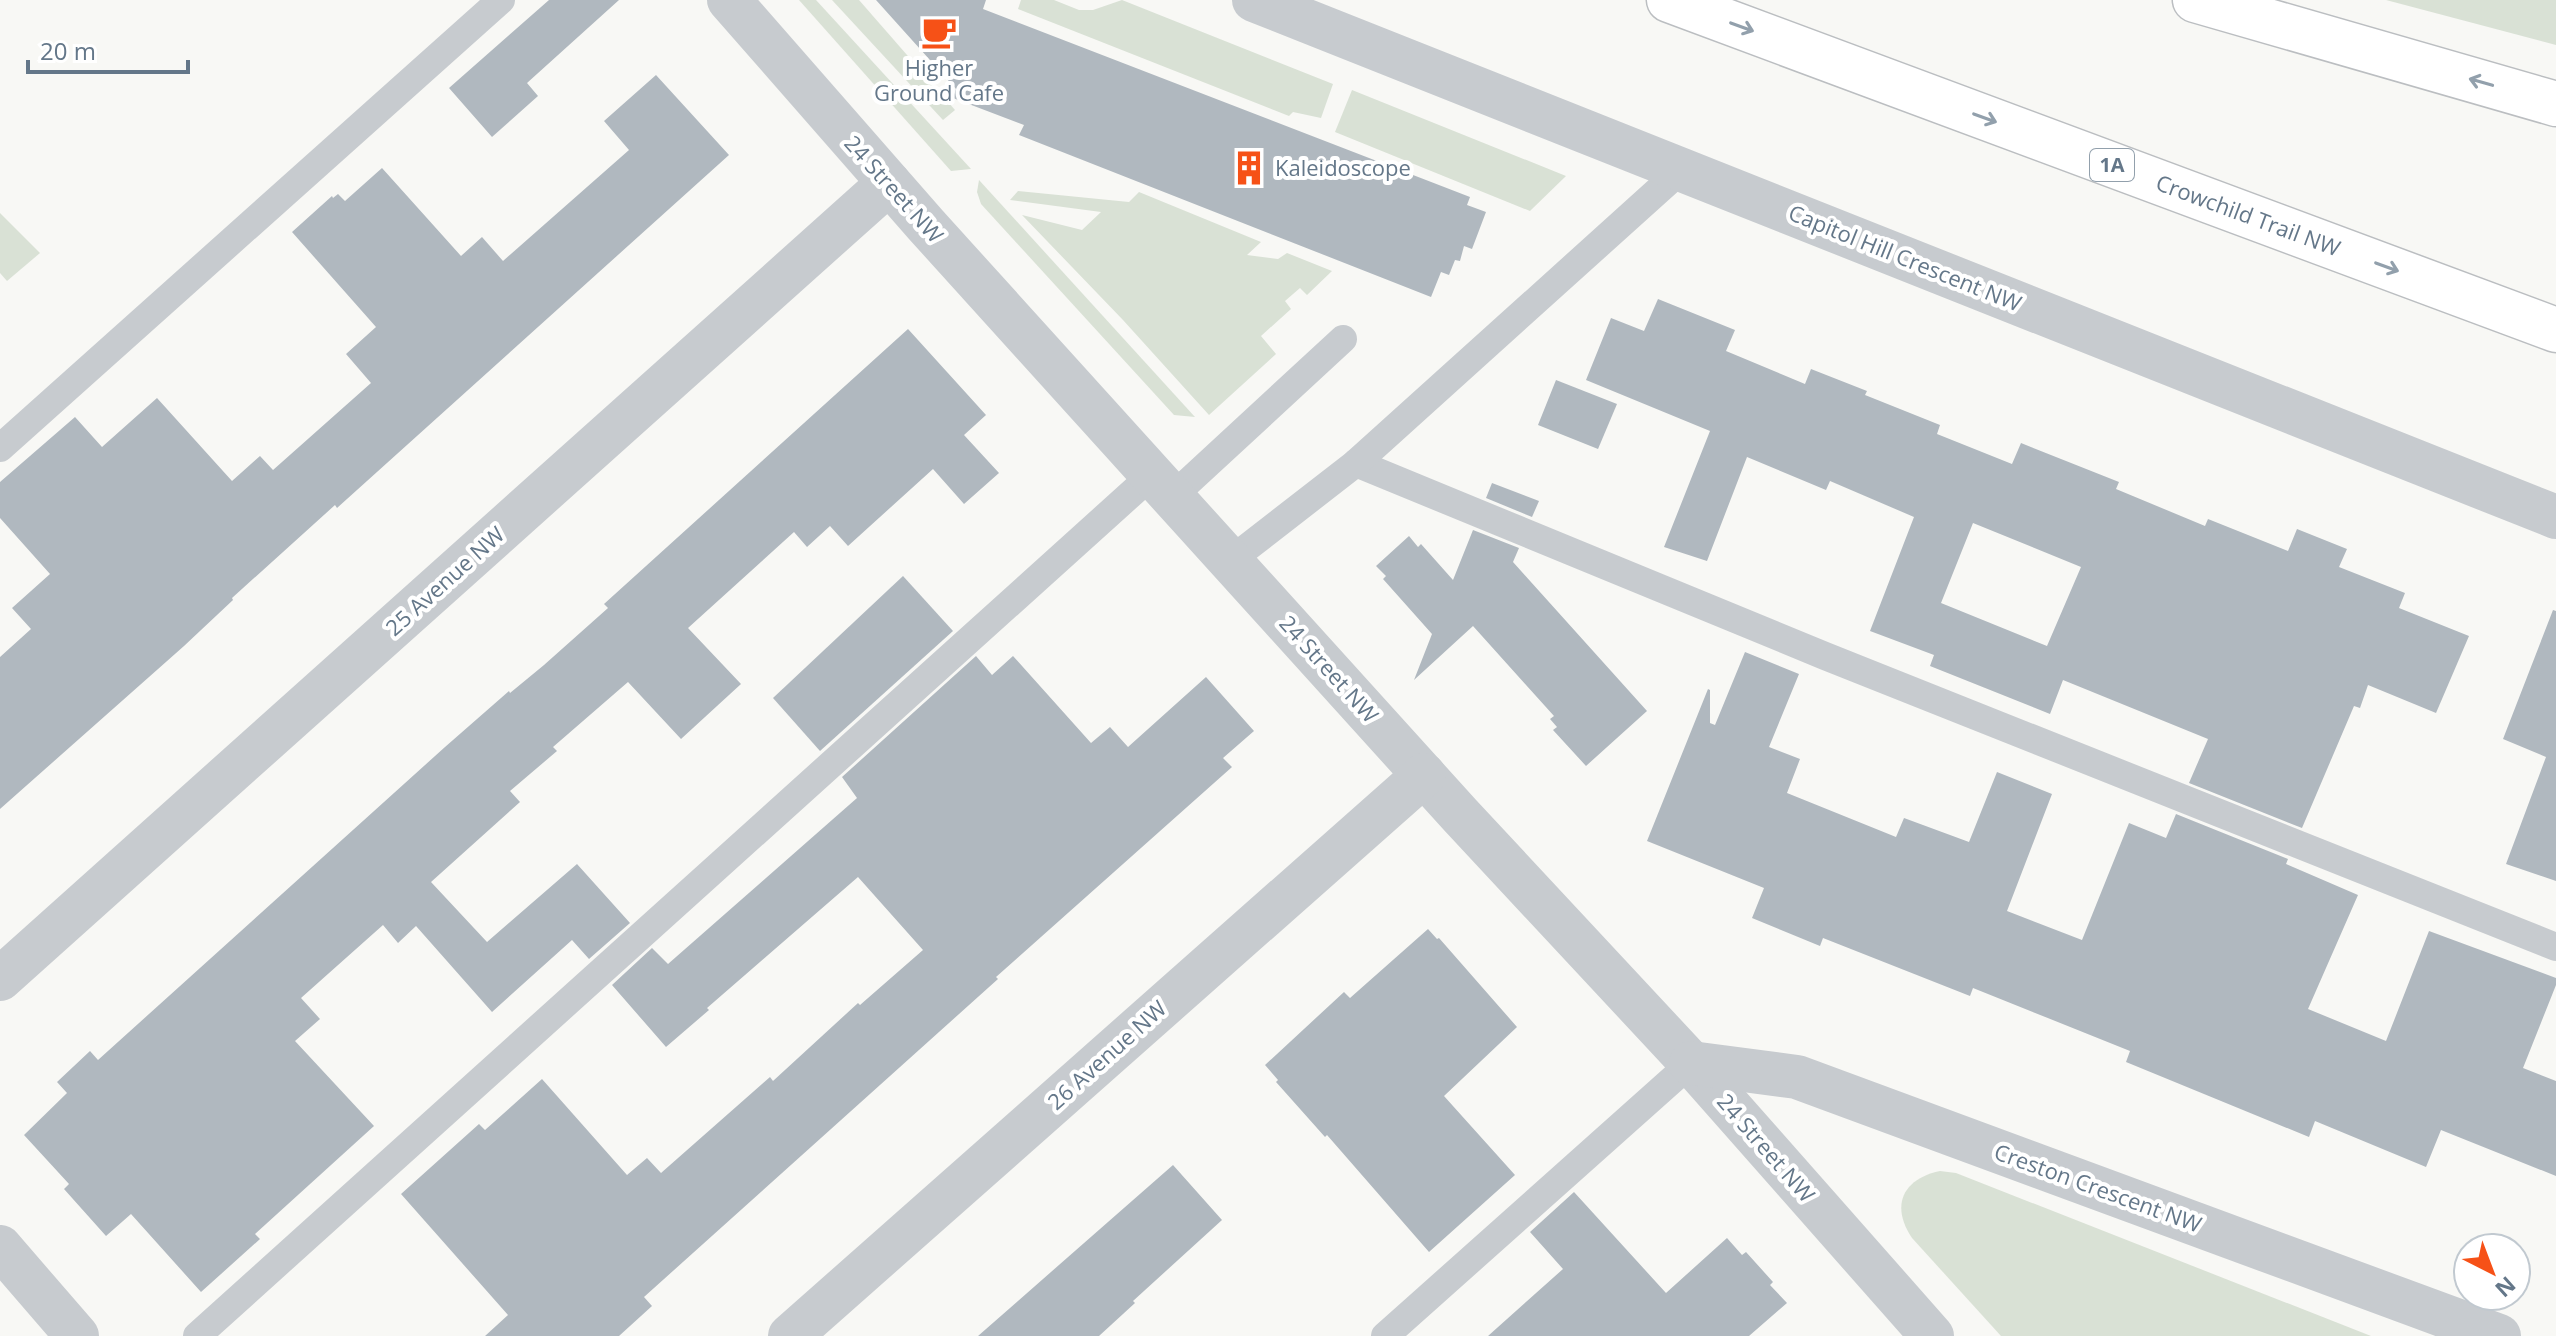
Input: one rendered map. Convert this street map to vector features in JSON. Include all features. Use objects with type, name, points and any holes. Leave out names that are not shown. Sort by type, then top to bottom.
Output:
[{"type":"highway","name":"Crowchild Trail NW","points":[[1669,0],[2556,330]]},
{"type":"highway","points":[[2195,0],[2556,104]]},
{"type":"street","name":"24 Street NW","points":[[729,0],[889,183],[1424,775],[1691,1063],[1932,1336]]},
{"type":"street","name":"Capitol Hill Crescent NW","points":[[1254,0],[2556,517]]},
{"type":"street","name":"25 Avenue NW","points":[[0,979],[889,183]]},
{"type":"street","name":"26 Avenue NW","points":[[790,1336],[1424,775]]},
{"type":"street","name":"Creston Crescent NW","points":[[1691,1063],[1797,1077],[2499,1336]]},
{"type":"street","points":[[0,1247],[77,1336]]},
{"type":"lane","points":[[0,448],[501,0]]},
{"type":"lane","points":[[1231,560],[1356,463],[1682,169]]},
{"type":"lane","points":[[197,1336],[1163,485],[1343,339]]},
{"type":"lane","points":[[1356,463],[1854,667],[2556,947]]},
{"type":"lane","points":[[1385,1336],[1691,1063]]},
{"type":"shaded area","points":[[799,0],[816,0],[971,169],[951,171]]},
{"type":"shaded area","points":[[832,0],[859,0],[955,110],[943,120]]},
{"type":"shaded area","points":[[1021,0],[1054,0],[1079,10],[1093,10],[1122,0],[1333,84],[1321,118],[1293,112],[1289,116],[1018,9]]},
{"type":"shaded area","points":[[2386,0],[2556,0],[2556,45]]},
{"type":"shaded area","points":[[1352,90],[1566,176],[1530,211],[1335,132]]},
{"type":"shaded area","points":[[979,180],[1195,417],[1174,415],[981,204],[977,192]]},
{"type":"shaded area","points":[[1018,191],[1129,202],[1139,192],[1261,242],[1247,255],[1278,259],[1287,253],[1332,271],[1307,295],[1300,288],[1285,301],[1291,309],[1261,336],[1276,354],[1209,415],[1022,215],[1082,230],[1101,212],[1010,200]]},
{"type":"shaded area","points":[[0,213],[40,253],[7,281],[0,273]]},
{"type":"shaded area","points":[[1940,1171],[1956,1173],[2371,1336],[2001,1336],[1912,1238],[1905,1226],[1901,1204],[1909,1187],[1917,1180]]},
{"type":"building","points":[[549,0],[619,0],[527,83],[538,96],[492,137],[449,88]]},
{"type":"building","name":"Kaleidoscope","points":[[876,0],[986,0],[983,9],[1470,197],[1467,205],[1486,212],[1472,249],[1464,246],[1460,261],[1455,260],[1449,275],[1441,272],[1431,297],[1019,135],[1024,125],[953,98],[956,89]]},
{"type":"building","points":[[656,75],[729,155],[337,508],[335,505],[184,646],[0,809],[0,657],[31,629],[12,608],[50,574],[0,518],[0,482],[75,417],[102,447],[157,398],[232,481],[260,456],[273,470],[371,383],[346,354],[376,327],[292,232],[332,196],[338,194],[345,201],[382,168],[461,256],[482,237],[503,261],[629,150],[604,121]]},
{"type":"building","points":[[1658,299],[1735,330],[1726,351],[1805,384],[1811,369],[1867,391],[1865,395],[1940,425],[1937,434],[2012,464],[2021,443],[2119,482],[2116,489],[2205,526],[2208,519],[2288,551],[2297,529],[2347,549],[2339,567],[2405,593],[2399,608],[2469,636],[2436,713],[2368,685],[2360,708],[2354,706],[2302,828],[2189,783],[2208,739],[2063,680],[2050,714],[1930,666],[1934,655],[1870,631],[1914,517],[1830,481],[1826,490],[1747,457],[1707,561],[1664,547],[1710,431],[1586,380],[1611,318],[1644,331]],"holes":[[[1973,523],[2081,567],[2047,646],[1941,603]]]},
{"type":"building","points":[[908,329],[986,415],[964,435],[999,473],[964,504],[933,469],[848,546],[830,526],[807,547],[794,532],[688,628],[741,684],[681,739],[628,682],[553,747],[557,751],[510,791],[520,802],[431,882],[487,942],[577,864],[630,923],[589,959],[572,940],[492,1012],[416,926],[398,943],[383,925],[301,998],[320,1019],[295,1041],[374,1126],[255,1234],[260,1239],[201,1292],[131,1214],[106,1236],[64,1189],[69,1184],[24,1135],[67,1093],[57,1082],[90,1051],[98,1060],[445,747],[608,608],[604,604]]},
{"type":"building","points":[[1556,380],[1617,404],[1598,449],[1538,425]]},
{"type":"building","points":[[1492,483],[1539,501],[1532,517],[1486,498]]},
{"type":"building","points":[[1473,530],[1519,548],[1513,562],[1647,711],[1586,766],[1553,730],[1557,727],[1550,719],[1554,716],[1473,626],[1414,680],[1432,634],[1383,579],[1386,576],[1376,566],[1409,536],[1418,547],[1421,544],[1453,580]]},
{"type":"building","points":[[903,576],[953,631],[820,751],[773,698]]},
{"type":"building","points":[[2553,610],[2556,611],[2556,881],[2506,864],[2546,757],[2503,739]]},
{"type":"building","points":[[1745,652],[1799,674],[1769,747],[1800,759],[1787,793],[1896,837],[1904,818],[1969,842],[1997,772],[2052,794],[2007,911],[2082,940],[2129,823],[2166,838],[2176,814],[2288,859],[2286,864],[2358,895],[2308,1009],[2386,1041],[2429,931],[2556,978],[2556,985],[2523,1068],[2556,1081],[2556,1176],[2441,1130],[2426,1167],[2315,1121],[2309,1137],[2126,1062],[2130,1051],[1973,988],[1970,996],[1823,938],[1820,946],[1752,918],[1764,888],[1647,841],[1708,689],[1710,723],[1715,725]]},
{"type":"building","points":[[976,656],[992,675],[1013,656],[1091,743],[1110,727],[1128,747],[1206,677],[1254,731],[1223,758],[1232,767],[644,1297],[652,1306],[619,1336],[485,1336],[508,1315],[401,1194],[479,1124],[485,1130],[542,1079],[627,1175],[647,1158],[661,1173],[770,1077],[773,1081],[858,1003],[860,1005],[923,950],[858,877],[666,1047],[612,985],[652,948],[668,964],[857,798],[842,777]]},
{"type":"building","points":[[1428,929],[1517,1027],[1444,1096],[1515,1175],[1429,1252],[1327,1135],[1325,1137],[1276,1082],[1278,1080],[1265,1065],[1344,992],[1350,998]]},
{"type":"building","points":[[1173,1165],[1222,1220],[1099,1336],[978,1336]]},
{"type":"building","points":[[1574,1192],[1666,1293],[1727,1238],[1742,1255],[1746,1252],[1787,1303],[1749,1336],[1488,1336],[1563,1269],[1530,1232]]},
{"type":"place","name":"Higher Ground Cafe","points":[[939,32]]},
{"type":"place","name":"Kaleidoscope","points":[[1249,168]]}]
